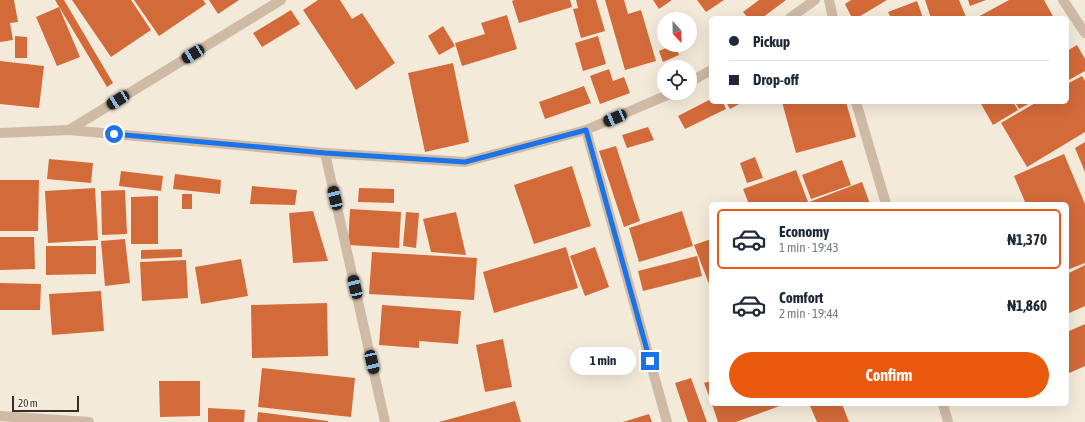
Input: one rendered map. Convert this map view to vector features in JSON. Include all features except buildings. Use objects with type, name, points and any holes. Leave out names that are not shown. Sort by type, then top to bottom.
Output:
[{"type":"street","points":[[69,130],[281,0]]},
{"type":"street","points":[[793,16],[815,0]]},
{"type":"street","points":[[829,0],[833,16]]},
{"type":"street","points":[[1064,0],[1085,33]]},
{"type":"street","points":[[697,78],[709,71]]},
{"type":"street","points":[[0,133],[69,130],[325,153],[465,162],[586,130],[657,99]]},
{"type":"street","points":[[857,104],[885,202]]},
{"type":"street","points":[[586,130],[667,422]]},
{"type":"street","points":[[325,153],[385,422]]},
{"type":"street","points":[[944,406],[948,422]]},
{"type":"street","points":[[0,416],[89,422]]},
{"type":"route","points":[[114,134],[325,153],[465,162],[586,130],[650,361]]}]
